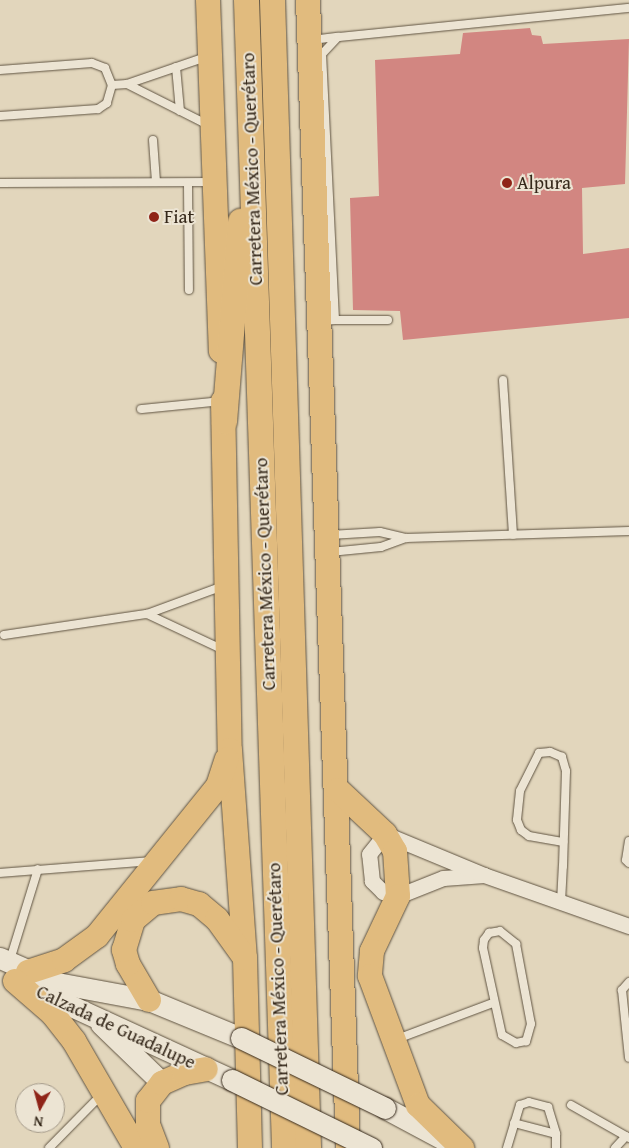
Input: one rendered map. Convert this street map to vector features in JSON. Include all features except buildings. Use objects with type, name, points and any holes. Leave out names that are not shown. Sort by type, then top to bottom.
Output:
[{"type":"highway","name":"Carretera México - Querétaro","points":[[246,0],[284,1148]]},
{"type":"highway","name":"Carretera México - Querétaro","points":[[272,0],[308,1148]]},
{"type":"highway","points":[[223,411],[250,102]]},
{"type":"main road","points":[[208,0],[223,411],[230,750],[245,958],[246,1144]]},
{"type":"main road","points":[[308,0],[328,321],[327,544],[338,790],[348,1148]]},
{"type":"main road","points":[[10,969],[64,960],[97,936],[218,786],[230,750]]},
{"type":"main road","points":[[338,790],[386,834],[395,851],[398,896],[372,951],[370,976],[418,1105],[460,1148]]},
{"type":"main road","points":[[149,1000],[128,964],[124,950],[133,920],[153,903],[182,899],[199,904],[217,919],[245,958]]},
{"type":"main road","points":[[10,969],[53,1014],[74,1041],[136,1148]]},
{"type":"main road","name":"Calzada de Guadalupe","points":[[10,969],[58,983],[149,1000],[241,1038],[385,1108],[460,1148]]},
{"type":"main road","name":"Calzada de Guadalupe","points":[[10,969],[88,1012],[371,1148]]},
{"type":"main road","points":[[88,1012],[162,1083]]},
{"type":"main road","points":[[157,1148],[148,1125],[148,1101],[162,1083],[184,1073],[206,1069]]},
{"type":"street","points":[[386,834],[484,875],[629,924]]},
{"type":"street","points":[[398,896],[443,878],[484,875]]},
{"type":"lane","points":[[310,40],[629,8]]},
{"type":"lane","points":[[338,37],[322,54],[328,321],[388,320]]},
{"type":"lane","points":[[112,85],[127,84],[210,55]]},
{"type":"lane","points":[[0,70],[92,63],[105,68],[112,85],[107,103],[98,109],[0,116]]},
{"type":"lane","points":[[176,67],[180,110]]},
{"type":"lane","points":[[127,84],[213,128]]},
{"type":"lane","points":[[153,140],[156,182]]},
{"type":"lane","points":[[0,182],[156,182],[188,184],[215,182]]},
{"type":"lane","points":[[188,184],[190,290]]},
{"type":"lane","points":[[503,380],[512,535]]},
{"type":"lane","points":[[141,409],[223,411]]},
{"type":"lane","points":[[327,544],[380,532],[406,538],[629,531]]},
{"type":"lane","points":[[327,544],[381,546],[406,538]]},
{"type":"lane","points":[[4,635],[146,614],[227,585]]},
{"type":"lane","points":[[146,614],[228,652]]},
{"type":"lane","points":[[561,902],[566,771],[562,757],[550,752],[539,753],[522,784],[517,820],[521,830],[529,836],[563,842]]},
{"type":"lane","points":[[629,841],[626,860],[629,863]]},
{"type":"lane","points":[[0,873],[157,861]]},
{"type":"lane","points":[[10,969],[38,869]]},
{"type":"lane","points":[[500,931],[516,944],[531,1024],[526,1041],[516,1043],[502,1035],[493,1003],[484,940],[489,933],[500,931]]},
{"type":"lane","points":[[629,982],[622,990],[629,1058]]},
{"type":"lane","points":[[394,1040],[493,1003]]},
{"type":"lane","points":[[49,1148],[104,1092]]},
{"type":"lane","points":[[507,1148],[514,1123],[524,1102],[543,1105],[550,1112],[556,1134],[556,1148]]},
{"type":"lane","points":[[571,1105],[628,1137],[615,1148]]},
{"type":"lane","points":[[514,1123],[556,1134]]},
{"type":"place","name":"Alpura","points":[[507,183]]},
{"type":"place","name":"Fiat","points":[[154,217]]}]
